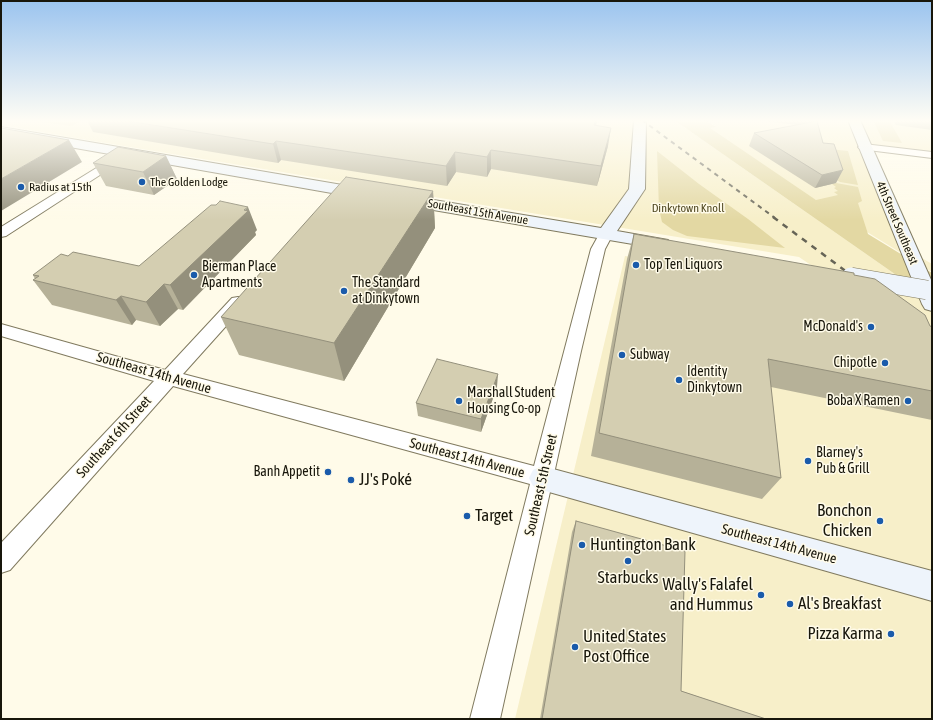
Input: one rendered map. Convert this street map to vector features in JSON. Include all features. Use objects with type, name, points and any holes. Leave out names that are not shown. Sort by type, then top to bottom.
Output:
[{"type":"street","points":[[1,233],[125,154]]},
{"type":"street","name":"Southeast 15th Avenue","points":[[137,154],[677,247]]},
{"type":"street","name":"Southeast 5th Street","points":[[485,719],[598,249],[606,234],[637,189],[639,154]]},
{"type":"street","name":"4th Street Southeast","points":[[867,154],[930,295]]},
{"type":"street","points":[[920,154],[932,155]]},
{"type":"street","points":[[326,205],[340,189]]},
{"type":"street","points":[[836,274],[930,295]]},
{"type":"street","name":"Southeast 6th Street","points":[[1,561],[248,290]]},
{"type":"street","name":"Southeast 14th Avenue","points":[[1,330],[168,378],[542,478],[932,586]]},
{"type":"shaded area","points":[[170,154],[722,154],[932,300],[932,719],[515,719],[625,256],[861,299],[799,257]]},
{"type":"shaded area","points":[[740,154],[869,154],[910,251],[932,264],[932,272]]},
{"type":"green space","name":"Dinkytown Knoll","points":[[657,154],[660,154],[785,248],[687,236],[673,230],[662,222],[659,209]]},
{"type":"green space","points":[[722,154],[748,154],[816,200],[838,195],[834,192],[838,191],[834,188],[836,187],[832,184],[836,183],[858,187],[862,201],[858,203],[868,234],[932,273],[932,300]]},
{"type":"green space","points":[[815,154],[849,154],[858,185],[840,182],[835,179]]},
{"type":"building","points":[[1,154],[45,154],[1,179]]},
{"type":"building","points":[[108,154],[153,154],[166,156],[143,172],[93,163]]},
{"type":"building","points":[[362,154],[454,154],[446,166]]},
{"type":"building","points":[[465,154],[489,154],[487,157]]},
{"type":"building","points":[[516,154],[604,154],[601,166]]},
{"type":"building","points":[[787,154],[837,154],[843,170],[822,175]]},
{"type":"building","points":[[346,177],[433,191],[334,343],[221,317]]},
{"type":"building","points":[[220,201],[248,207],[244,210],[248,211],[170,285],[164,284],[146,302],[121,296],[116,300],[33,280],[39,276],[33,275],[61,254],[68,256],[73,252],[139,266],[211,205],[216,205]]},
{"type":"building","name":"Identity Dinkytown","points":[[634,234],[854,273],[854,275],[875,279],[925,315],[930,326],[932,327],[932,391],[768,359],[781,478],[599,433]]},
{"type":"building","name":"Marshall Student Housing Co-op","points":[[437,359],[498,374],[481,419],[416,403]]},
{"type":"building","points":[[576,521],[685,551],[681,691],[766,719],[542,719]]},
{"type":"railway","points":[[688,154],[775,218]]},
{"type":"railway","points":[[773,217],[855,278]]},
{"type":"place","name":"The Golden Lodge","points":[[142,182]]},
{"type":"place","name":"Radius at 15th","points":[[21,187]]},
{"type":"place","name":"Top Ten Liquors","points":[[636,265]]},
{"type":"place","name":"Bierman Place Apartments","points":[[194,275]]},
{"type":"place","name":"The Standard at Dinkytown","points":[[344,291]]},
{"type":"place","name":"McDonald's","points":[[871,327]]},
{"type":"place","name":"Subway","points":[[622,355]]},
{"type":"place","name":"Chipotle","points":[[885,363]]},
{"type":"place","name":"Identity Dinkytown","points":[[679,380]]},
{"type":"place","name":"Marshall Student Housing Co-op","points":[[459,401]]},
{"type":"place","name":"Boba X Ramen","points":[[908,401]]},
{"type":"place","name":"Blarney's Pub & Grill","points":[[808,461]]},
{"type":"place","name":"Banh Appetit","points":[[328,472]]},
{"type":"place","name":"JJ's Poké","points":[[351,480]]},
{"type":"place","name":"Target","points":[[467,516]]},
{"type":"place","name":"Bonchon Chicken","points":[[880,521]]},
{"type":"place","name":"Huntington Bank","points":[[582,545]]},
{"type":"place","name":"Starbucks","points":[[628,561]]},
{"type":"place","name":"Wally's Falafel and Hummus","points":[[761,595]]},
{"type":"place","name":"Al's Breakfast","points":[[790,604]]},
{"type":"place","name":"Pizza Karma","points":[[891,634]]},
{"type":"place","name":"United States Post Office","points":[[575,647]]}]
